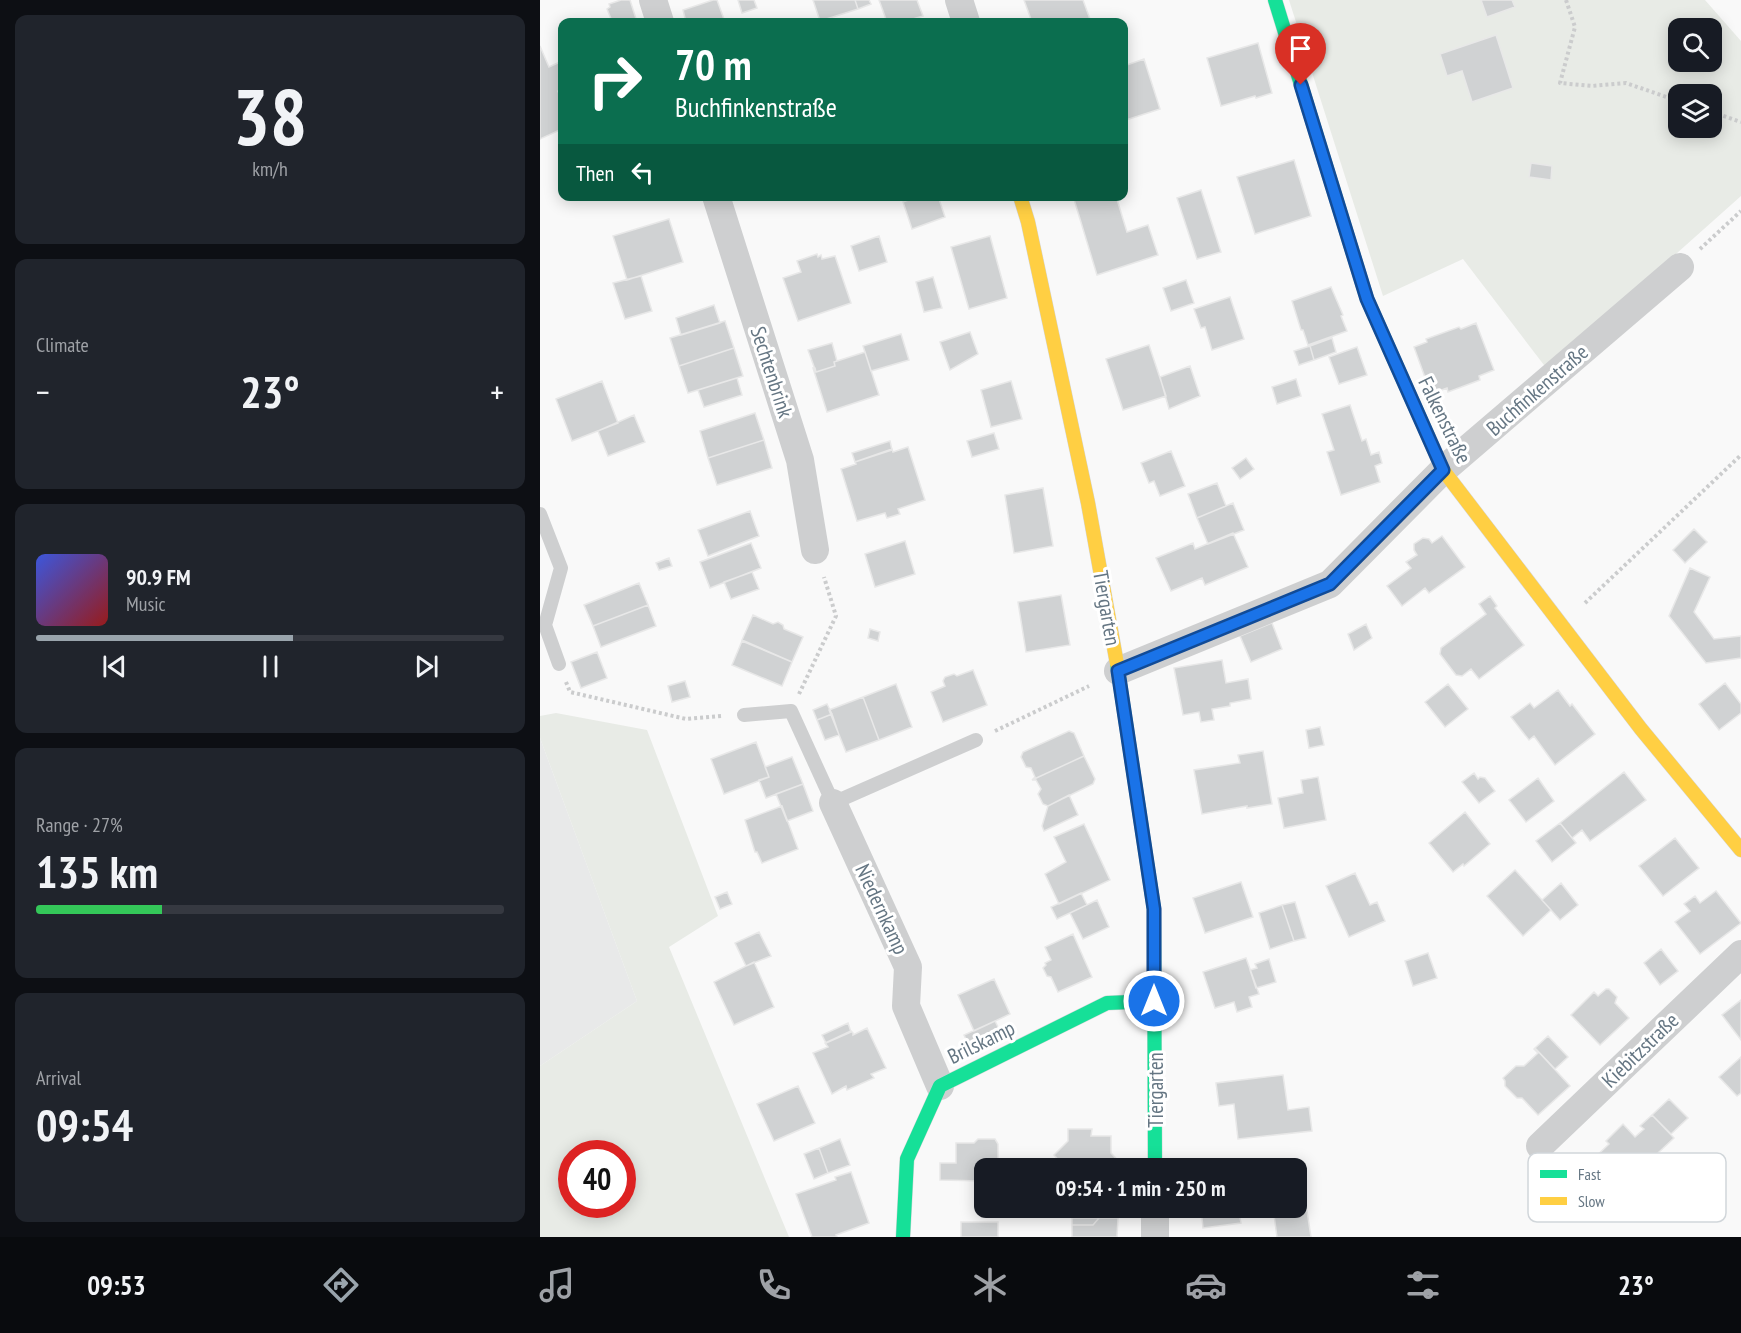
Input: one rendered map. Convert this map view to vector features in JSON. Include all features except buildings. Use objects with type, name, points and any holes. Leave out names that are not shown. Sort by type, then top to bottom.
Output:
[{"type":"street","points":[[653,0],[659,18]]},
{"type":"street","points":[[959,0],[965,18]]},
{"type":"street","name":"Falkenstraße","points":[[1275,0],[1367,299],[1443,470],[1641,729],[1741,850]]},
{"type":"street","name":"Sechtenbrink","points":[[718,201],[800,460],[815,550]]},
{"type":"street","name":"Tiergarten","points":[[1022,201],[1086,491],[1118,671],[1154,909],[1155,1158]]},
{"type":"street","name":"Buchfinkenstraße","points":[[1118,671],[1330,584],[1443,470],[1680,267]]},
{"type":"street","name":"Niedernkamp","points":[[833,803],[908,968],[906,1006],[940,1086]]},
{"type":"street","name":"Kiebitzstraße","points":[[1540,1146],[1741,954]]},
{"type":"street","name":"Brilskamp","points":[[903,1237],[907,1159],[940,1086],[1107,1003],[1154,1001]]},
{"type":"street","points":[[1155,1218],[1155,1237]]},
{"type":"lane","points":[[540,513],[561,568],[545,625],[559,664]]},
{"type":"lane","points":[[744,715],[791,711]]},
{"type":"lane","name":"Niedernkamp","points":[[791,711],[833,803]]},
{"type":"lane","points":[[833,803],[976,740]]},
{"type":"path","points":[[1566,0],[1575,27],[1560,83],[1592,86],[1626,84],[1668,98]]},
{"type":"path","points":[[1722,115],[1741,122]]},
{"type":"path","points":[[1680,267],[1741,211]]},
{"type":"path","points":[[1560,623],[1575,613],[1741,455]]},
{"type":"path","points":[[791,711],[836,616],[815,550]]},
{"type":"path","points":[[559,664],[570,692],[686,719],[744,715]]},
{"type":"path","points":[[976,740],[1118,671]]},
{"type":"shaded area","points":[[1289,0],[1705,0],[1721,18],[1668,18],[1668,72],[1722,72],[1722,19],[1741,41],[1741,196],[1547,369],[1463,259],[1383,296]]},
{"type":"shaded area","points":[[556,713],[647,730],[718,916],[669,947],[789,1237],[540,1237],[540,1066],[637,1001],[540,738],[540,716]]},
{"type":"shaded area","points":[[540,738],[637,1001],[540,1066]]},
{"type":"traffic: fast","points":[[1275,0],[1367,299],[1428,436]]},
{"type":"traffic: fast","points":[[1117,664],[1154,909],[1155,1158]]},
{"type":"traffic: fast","points":[[903,1237],[907,1159],[940,1086],[1107,1003],[1154,1001]]},
{"type":"traffic: slow","points":[[1022,201],[1088,503],[1117,664]]},
{"type":"traffic: slow","points":[[1428,436],[1443,470],[1641,729],[1741,850]]},
{"type":"route","points":[[1154,1001],[1154,909],[1118,671],[1330,584],[1443,470],[1367,299],[1301,85]]}]
